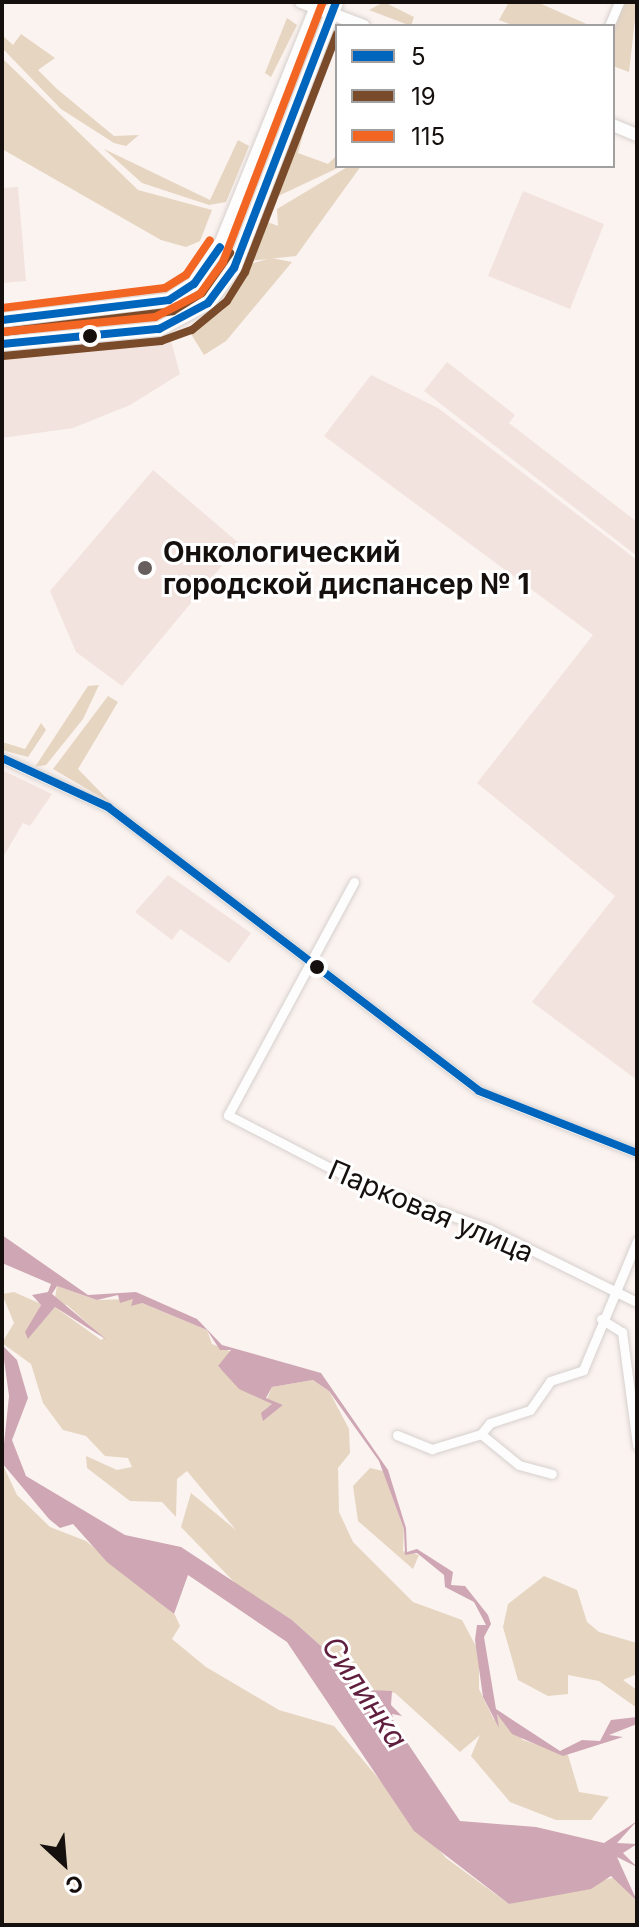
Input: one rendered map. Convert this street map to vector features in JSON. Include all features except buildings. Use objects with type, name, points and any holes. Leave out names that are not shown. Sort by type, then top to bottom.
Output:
[{"type":"main road","points":[[301,2],[334,8],[361,24]]},
{"type":"main road","points":[[2,320],[169,300],[194,284],[222,242],[318,5]]},
{"type":"main road","points":[[2,344],[159,329],[208,303],[234,268],[334,8]]},
{"type":"main road","points":[[615,126],[637,135]]},
{"type":"street","points":[[610,24],[619,2]]},
{"type":"street","points":[[2,758],[108,807],[306,964],[479,1091],[637,1153]]},
{"type":"street","points":[[306,964],[354,882]]},
{"type":"street","name":"Парковая улица","points":[[306,964],[228,1115],[371,1189],[458,1216],[637,1302]]},
{"type":"street","points":[[397,1435],[422,1449],[481,1434],[490,1423],[530,1410],[550,1381],[583,1370],[601,1319],[637,1241]]},
{"type":"street","points":[[601,1319],[622,1332],[637,1445]]},
{"type":"street","points":[[481,1434],[519,1465],[552,1474]]},
{"type":"shaded area","points":[[384,2],[414,17],[412,24],[406,24],[369,10]]},
{"type":"shaded area","points":[[509,2],[537,2],[586,24],[510,24],[499,20]]},
{"type":"shaded area","points":[[622,2],[637,2],[629,72],[615,67],[614,24]]},
{"type":"shaded area","points":[[287,18],[297,25],[271,77],[265,73]]},
{"type":"shaded area","points":[[21,34],[55,58],[38,70],[57,89],[114,136],[139,135],[126,146],[114,143],[61,109],[2,48],[2,35],[13,45]]},
{"type":"shaded area","points":[[2,58],[138,190],[212,210],[200,241],[186,247],[161,240],[2,149]]},
{"type":"shaded area","points":[[307,120],[298,153],[328,164],[335,157],[335,168],[338,168],[274,198]]},
{"type":"shaded area","points":[[238,140],[249,146],[226,202],[209,205],[142,183],[104,149],[210,200]]},
{"type":"shaded area","points":[[346,168],[360,168],[296,256],[250,261],[265,221],[278,226],[277,209]]},
{"type":"shaded area","points":[[18,187],[26,281],[2,283],[2,188]]},
{"type":"shaded area","points":[[523,191],[604,224],[570,309],[488,276]]},
{"type":"shaded area","points":[[271,258],[292,262],[226,341],[204,355],[191,334],[223,310],[250,264]]},
{"type":"shaded area","points":[[171,341],[180,374],[130,405],[73,428],[2,438],[2,357]]},
{"type":"shaded area","points":[[447,362],[515,415],[509,423],[637,522],[637,556],[424,391]]},
{"type":"shaded area","points":[[371,375],[438,408],[637,560],[637,1080],[532,1002],[615,896],[477,783],[593,635],[324,436]]},
{"type":"shaded area","name":"Онкологический городской диспансер № 1","points":[[153,470],[240,544],[122,686],[76,652],[50,591]]},
{"type":"shaded area","points":[[99,685],[83,719],[46,765],[35,767],[88,686]]},
{"type":"shaded area","points":[[108,696],[118,702],[78,769],[111,803],[53,769]]},
{"type":"shaded area","points":[[41,723],[46,730],[28,757],[2,750],[2,742],[25,749]]},
{"type":"shaded area","points":[[2,770],[52,794],[30,826],[23,823],[2,859]]},
{"type":"shaded area","points":[[168,875],[251,933],[229,963],[180,929],[172,940],[135,912]]},
{"type":"shaded area","points":[[57,1286],[97,1300],[132,1299],[207,1330],[212,1344],[232,1352],[218,1367],[272,1404],[263,1421],[283,1405],[267,1399],[272,1387],[313,1380],[329,1391],[349,1429],[350,1453],[338,1468],[339,1512],[353,1542],[413,1602],[462,1620],[479,1652],[479,1689],[494,1720],[498,1715],[523,1740],[568,1755],[579,1792],[609,1797],[591,1820],[556,1820],[510,1802],[471,1756],[480,1735],[460,1752],[395,1693],[370,1690],[292,1620],[236,1584],[181,1527],[191,1493],[236,1530],[187,1471],[177,1479],[176,1517],[162,1502],[130,1501],[87,1468],[86,1456],[117,1470],[132,1467],[128,1458],[105,1456],[86,1436],[63,1430],[43,1403],[31,1364],[2,1343],[14,1323],[2,1294],[14,1292],[41,1304],[28,1339],[55,1307],[101,1340],[104,1338],[67,1305],[54,1303]]},
{"type":"shaded area","points":[[2,1463],[17,1495],[50,1527],[86,1541],[175,1615],[180,1626],[172,1639],[206,1667],[279,1710],[334,1726],[446,1858],[509,1904],[616,1877],[637,1901],[637,1925],[2,1925]]},
{"type":"shaded area","points":[[370,1468],[383,1471],[404,1529],[403,1551],[419,1555],[413,1569],[358,1521],[353,1486]]},
{"type":"shaded area","points":[[544,1576],[577,1590],[587,1622],[599,1632],[637,1643],[637,1674],[623,1680],[637,1690],[637,1708],[599,1681],[568,1675],[568,1694],[548,1696],[518,1680],[503,1627],[508,1604]]},
{"type":"water","points":[[2,1235],[88,1295],[136,1292],[197,1319],[222,1345],[321,1373],[388,1470],[406,1528],[407,1552],[417,1549],[453,1572],[451,1585],[465,1586],[488,1615],[491,1624],[484,1637],[496,1709],[560,1751],[582,1740],[600,1741],[611,1720],[637,1717],[637,1724],[609,1735],[623,1737],[563,1756],[512,1734],[497,1714],[499,1728],[483,1697],[475,1640],[477,1625],[486,1625],[474,1602],[445,1587],[444,1575],[417,1553],[405,1555],[404,1529],[379,1461],[329,1391],[313,1380],[272,1387],[266,1398],[283,1405],[263,1421],[261,1413],[272,1404],[239,1389],[218,1366],[231,1350],[220,1350],[207,1330],[142,1303],[131,1306],[133,1299],[120,1303],[118,1295],[97,1300],[57,1286],[52,1294],[107,1340],[55,1307],[28,1339],[25,1332],[41,1305],[32,1295],[48,1292],[51,1284],[2,1263]]},
{"type":"water","name":"Силинка","points":[[2,1345],[17,1360],[28,1398],[12,1440],[26,1476],[125,1535],[181,1547],[292,1620],[370,1690],[392,1691],[391,1705],[402,1716],[392,1714],[394,1723],[460,1821],[536,1827],[604,1843],[637,1821],[617,1843],[637,1844],[623,1853],[637,1867],[617,1857],[637,1901],[611,1876],[591,1889],[509,1904],[414,1831],[287,1642],[188,1575],[174,1614],[107,1562],[73,1524],[60,1528],[49,1519],[2,1463],[9,1396]]},
{"type":"transit line","name":"115","points":[[2,332],[155,317],[200,294],[223,262],[323,2]]},
{"type":"transit line","name":"5","points":[[2,344],[159,329],[208,303],[234,268],[336,2]]},
{"type":"transit line","name":"19","points":[[3,356],[161,341],[192,330],[227,301],[245,272],[335,39]]},
{"type":"transit line","name":"115","points":[[2,308],[165,288],[186,275],[210,240]]},
{"type":"transit line","name":"5","points":[[2,320],[169,300],[194,284],[220,247]]},
{"type":"transit line","name":"19","points":[[3,332],[173,311],[202,293],[230,253]]},
{"type":"transit line","name":"5","points":[[2,758],[108,807],[479,1091],[637,1153]]},
{"type":"place","name":"Онкологический городской диспансер № 1","points":[[145,568]]}]
